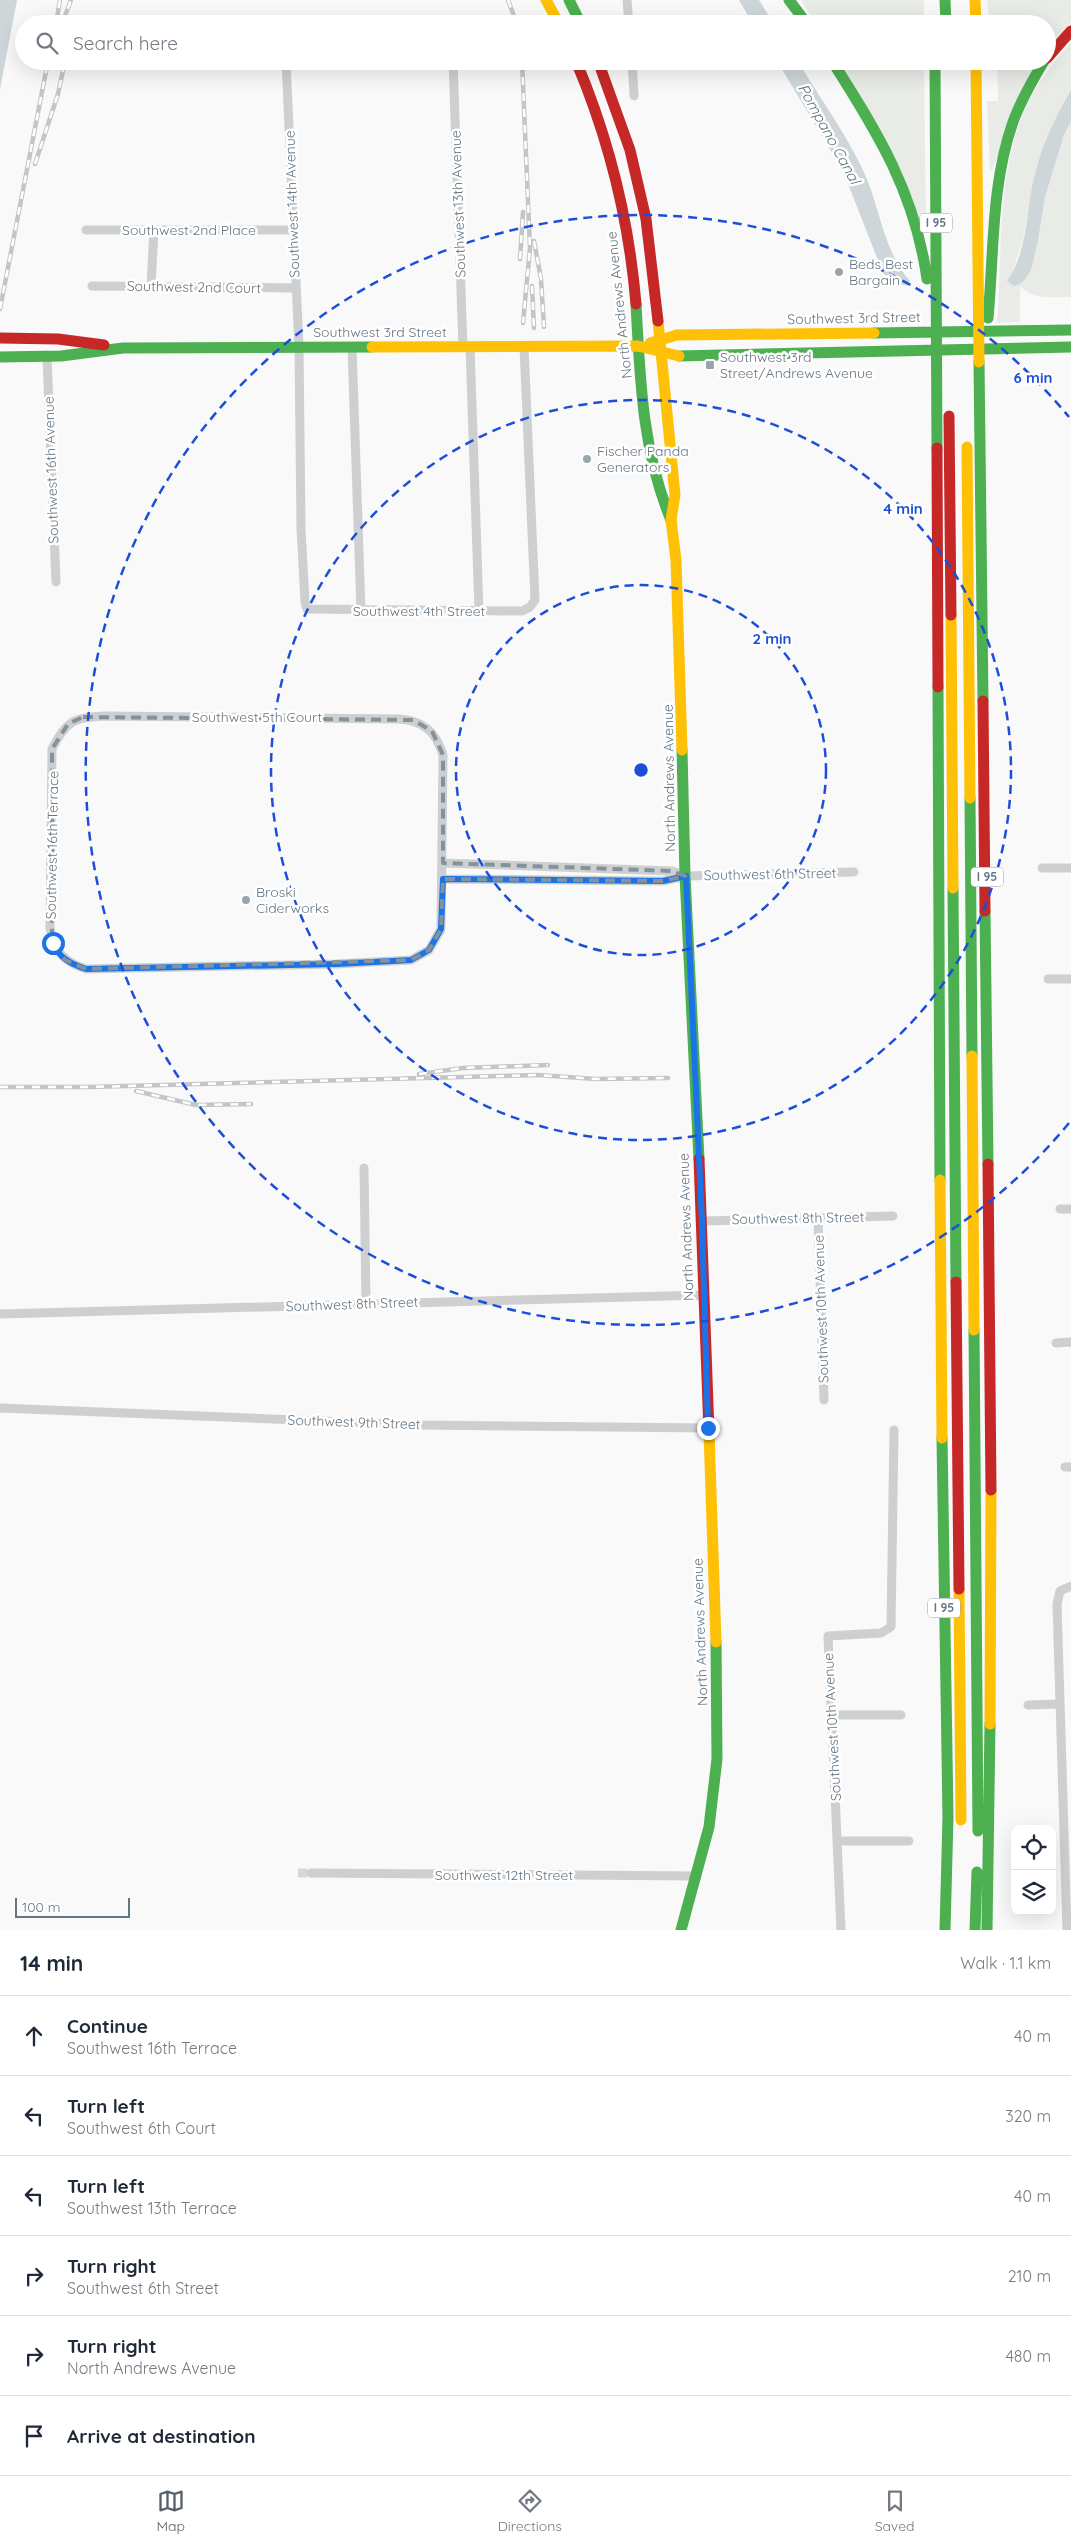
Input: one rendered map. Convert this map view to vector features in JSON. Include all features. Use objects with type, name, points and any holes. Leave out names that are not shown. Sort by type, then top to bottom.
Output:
[{"type":"main road","points":[[546,0],[554,15]]},
{"type":"main road","points":[[569,0],[576,15]]},
{"type":"main road","points":[[789,0],[800,15]]},
{"type":"main road","points":[[794,0],[802,15]]},
{"type":"main road","points":[[934,0],[934,15]]},
{"type":"main road","points":[[946,0],[946,15]]},
{"type":"main road","points":[[964,0],[964,15]]},
{"type":"main road","points":[[975,0],[976,15]]},
{"type":"main road","points":[[1056,48],[1071,31]]},
{"type":"main road","name":"North Andrews Avenue","points":[[579,70],[602,129],[623,209],[633,272],[638,346],[651,458],[659,498],[671,520]]},
{"type":"main road","name":"North Andrews Avenue","points":[[601,70],[621,122],[643,205],[653,270],[675,496],[671,520],[676,560],[678,602],[686,876],[702,1221],[718,1700],[717,1750],[709,1827],[681,1930]]},
{"type":"main road","points":[[838,70],[886,146],[909,199],[925,263],[937,384]]},
{"type":"main road","name":"I 95","points":[[934,70],[937,384],[936,740],[942,1526],[948,1797],[945,1930]]},
{"type":"main road","points":[[946,70],[949,358]]},
{"type":"main road","points":[[964,70],[965,180]]},
{"type":"main road","name":"I 95","points":[[976,70],[990,1276],[991,1649],[990,1866],[987,1930]]},
{"type":"main road","points":[[979,375],[989,317],[997,192],[1002,157],[1022,101],[1039,70]]},
{"type":"main road","points":[[966,318],[966,358]]},
{"type":"main road","name":"Southwest 3rd Street","points":[[659,346],[677,335],[1071,330]]},
{"type":"main road","points":[[0,338],[58,339],[122,348]]},
{"type":"main road","name":"Southwest 3rd Street","points":[[122,348],[659,346],[679,356],[1071,347]]},
{"type":"main road","points":[[0,357],[47,357],[122,348]]},
{"type":"main road","points":[[949,407],[960,1828]]},
{"type":"main road","points":[[967,437],[978,1830],[975,1930]]},
{"type":"main road","points":[[938,1004],[954,884]]},
{"type":"main road","points":[[973,1171],[990,1276]]},
{"type":"street","points":[[628,0],[629,15]]},
{"type":"street","name":"Southwest 14th Avenue","points":[[286,70],[292,230],[299,347]]},
{"type":"street","name":"Southwest 13th Avenue","points":[[453,70],[479,611]]},
{"type":"street","points":[[633,70],[634,96]]},
{"type":"street","name":"Southwest 2nd Place","points":[[86,230],[292,230]]},
{"type":"street","points":[[151,286],[154,230]]},
{"type":"street","name":"Southwest 2nd Court","points":[[92,286],[296,288]]},
{"type":"street","name":"Southwest 4th Street","points":[[299,347],[301,528],[305,602],[307,609],[361,611],[522,611],[530,607],[535,600],[524,347]]},
{"type":"street","points":[[352,347],[361,611]]},
{"type":"street","name":"Southwest 16th Avenue","points":[[47,357],[56,582]]},
{"type":"street","name":"Southwest 5th Court","points":[[59,734],[68,724],[90,716],[413,720],[432,731],[439,742],[443,755],[443,863]]},
{"type":"street","name":"Southwest 16th Terrace","points":[[59,734],[52,749],[50,928],[56,951],[73,965],[86,969],[336,964],[411,960],[429,950],[441,929],[443,879]]},
{"type":"street","points":[[443,863],[443,879]]},
{"type":"street","name":"Southwest 6th Street","points":[[443,863],[672,870],[686,876]]},
{"type":"street","points":[[1042,868],[1071,868]]},
{"type":"street","name":"Southwest 6th Street","points":[[443,879],[663,881],[686,876],[854,872]]},
{"type":"street","points":[[1048,979],[1071,979]]},
{"type":"street","points":[[364,1168],[366,1303]]},
{"type":"street","points":[[1060,1209],[1071,1208]]},
{"type":"street","name":"Southwest 8th Street","points":[[702,1221],[893,1216]]},
{"type":"street","name":"Southwest 10th Avenue","points":[[818,1218],[824,1400]]},
{"type":"street","name":"Southwest 8th Street","points":[[0,1314],[704,1295]]},
{"type":"street","points":[[1056,1343],[1071,1342]]},
{"type":"street","name":"Southwest 9th Street","points":[[0,1408],[420,1425],[708,1428]]},
{"type":"street","name":"Southwest 10th Avenue","points":[[841,1930],[828,1636],[881,1633],[891,1627],[894,1430]]},
{"type":"street","points":[[1067,1930],[1057,1604],[1060,1591],[1071,1586]]},
{"type":"street","points":[[1028,1705],[1060,1704]]},
{"type":"street","points":[[832,1715],[901,1715]]},
{"type":"street","points":[[837,1841],[909,1841]]},
{"type":"street","name":"Southwest 12th Street","points":[[311,1873],[697,1876]]},
{"type":"highlighted area","points":[[83,717],[413,720],[432,731],[443,755],[443,863],[672,871],[685,876],[663,881],[443,879],[441,929],[429,950],[411,960],[86,969],[65,960],[52,940],[52,749],[68,724]]},
{"type":"shaded area","points":[[801,0],[924,0],[924,15],[810,15]]},
{"type":"shaded area","points":[[987,0],[1071,0],[1071,22],[1056,38],[1056,15],[989,15]]},
{"type":"shaded area","points":[[1071,42],[1071,90],[1053,123],[1037,166],[1023,239],[1012,274],[1008,280],[1038,241],[1045,197],[1064,135],[1071,121],[1071,297],[1037,296],[1030,294],[1020,286],[1020,322],[997,323],[1003,204],[1013,146],[1021,118],[1034,91],[1049,70],[1056,70],[1056,61]]},
{"type":"shaded area","points":[[844,70],[924,70],[926,232]]},
{"type":"shaded area","points":[[997,70],[1033,70],[990,171],[987,101],[998,101]]},
{"type":"water","points":[[0,0],[17,0],[0,89]]},
{"type":"water","points":[[739,0],[759,0],[768,15],[748,15]]},
{"type":"water","name":"Pompano Canal","points":[[782,70],[804,70],[848,142],[869,184],[894,256],[910,281],[907,285],[894,285],[883,273],[843,171]]},
{"type":"water","points":[[1071,90],[1071,121],[1064,135],[1045,197],[1031,270],[1020,284],[1014,286],[1007,281],[1014,270],[1023,244],[1031,190],[1040,155],[1059,111]]},
{"type":"tunnel","points":[[298,1873],[311,1873]]},
{"type":"railway","points":[[58,15],[60,0]]},
{"type":"railway","points":[[65,15],[71,0]]},
{"type":"railway","points":[[508,0],[514,15]]},
{"type":"railway","points":[[0,309],[46,70]]},
{"type":"railway","points":[[35,164],[58,94],[63,70]]},
{"type":"railway","points":[[522,70],[530,248],[523,323]]},
{"type":"railway","points":[[520,259],[523,212]]},
{"type":"railway","points":[[534,241],[541,279],[544,327]]},
{"type":"railway","points":[[532,286],[534,328]]},
{"type":"railway","points":[[419,1074],[463,1068],[548,1065]]},
{"type":"railway","points":[[0,1087],[89,1087],[538,1075],[596,1079],[668,1078]]},
{"type":"railway","points":[[136,1091],[196,1105],[251,1104]]},
{"type":"traffic: fast","points":[[569,0],[576,15]]},
{"type":"traffic: fast","points":[[789,0],[800,15]]},
{"type":"traffic: fast","points":[[945,0],[946,15]]},
{"type":"traffic: fast","points":[[838,70],[865,113],[904,191],[914,219],[927,279]]},
{"type":"traffic: fast","points":[[935,70],[937,448]]},
{"type":"traffic: fast","points":[[988,318],[994,219],[1001,170],[1013,122],[1039,70]]},
{"type":"traffic: fast","points":[[636,304],[641,387],[648,441],[661,494],[671,520]]},
{"type":"traffic: fast","points":[[874,333],[1071,330]]},
{"type":"traffic: fast","points":[[0,357],[61,356],[123,348],[372,347]]},
{"type":"traffic: fast","points":[[679,356],[1071,347]]},
{"type":"traffic: fast","points":[[979,362],[983,701]]},
{"type":"traffic: fast","points":[[938,687],[940,1180]]},
{"type":"traffic: fast","points":[[682,750],[685,876],[699,1159]]},
{"type":"traffic: fast","points":[[970,798],[972,1056]]},
{"type":"traffic: fast","points":[[953,888],[956,1282]]},
{"type":"traffic: fast","points":[[985,911],[988,1164]]},
{"type":"traffic: fast","points":[[974,1330],[978,1831]]},
{"type":"traffic: fast","points":[[942,1438],[948,1817],[945,1930]]},
{"type":"traffic: fast","points":[[681,1930],[709,1827],[717,1759],[716,1642]]},
{"type":"traffic: fast","points":[[987,1930],[990,1724]]},
{"type":"traffic: fast","points":[[975,1930],[977,1872]]},
{"type":"traffic: slow","points":[[546,0],[554,15]]},
{"type":"traffic: slow","points":[[975,0],[976,15]]},
{"type":"traffic: slow","points":[[976,70],[979,362]]},
{"type":"traffic: slow","points":[[658,321],[675,495],[671,520],[676,560],[682,750]]},
{"type":"traffic: slow","points":[[650,343],[677,335],[874,333]]},
{"type":"traffic: slow","points":[[372,347],[638,346],[679,356]]},
{"type":"traffic: slow","points":[[967,447],[970,798]]},
{"type":"traffic: slow","points":[[951,615],[953,888]]},
{"type":"traffic: slow","points":[[972,1056],[974,1330]]},
{"type":"traffic: slow","points":[[940,1180],[942,1438]]},
{"type":"traffic: slow","points":[[709,1432],[716,1642]]},
{"type":"traffic: slow","points":[[990,1724],[991,1490]]},
{"type":"traffic: slow","points":[[959,1589],[961,1820]]},
{"type":"traffic: jam","points":[[1056,48],[1071,31]]},
{"type":"traffic: jam","points":[[580,70],[608,150],[616,180],[623,211],[636,304]]},
{"type":"traffic: jam","points":[[601,70],[630,150],[646,219],[658,321]]},
{"type":"traffic: jam","points":[[0,338],[58,339],[104,345]]},
{"type":"traffic: jam","points":[[949,416],[951,615]]},
{"type":"traffic: jam","points":[[937,448],[938,687]]},
{"type":"traffic: jam","points":[[983,701],[985,911]]},
{"type":"traffic: jam","points":[[699,1159],[709,1432]]},
{"type":"traffic: jam","points":[[988,1164],[991,1490]]},
{"type":"traffic: jam","points":[[956,1282],[959,1589]]},
{"type":"place","name":"Beds Best Bargain","points":[[839,272]]},
{"type":"place","name":"Southwest 3rd Street/Andrews Avenue","points":[[710,365]]},
{"type":"place","name":"Fischer Panda Generators","points":[[587,459]]},
{"type":"place","name":"Broski Ciderworks","points":[[246,900]]},
{"type":"route","points":[[53,943],[56,951],[65,960],[86,969],[336,964],[411,960],[420,957],[437,940],[441,929],[443,879],[560,878],[663,881],[686,876],[702,1221],[708,1428]]}]
